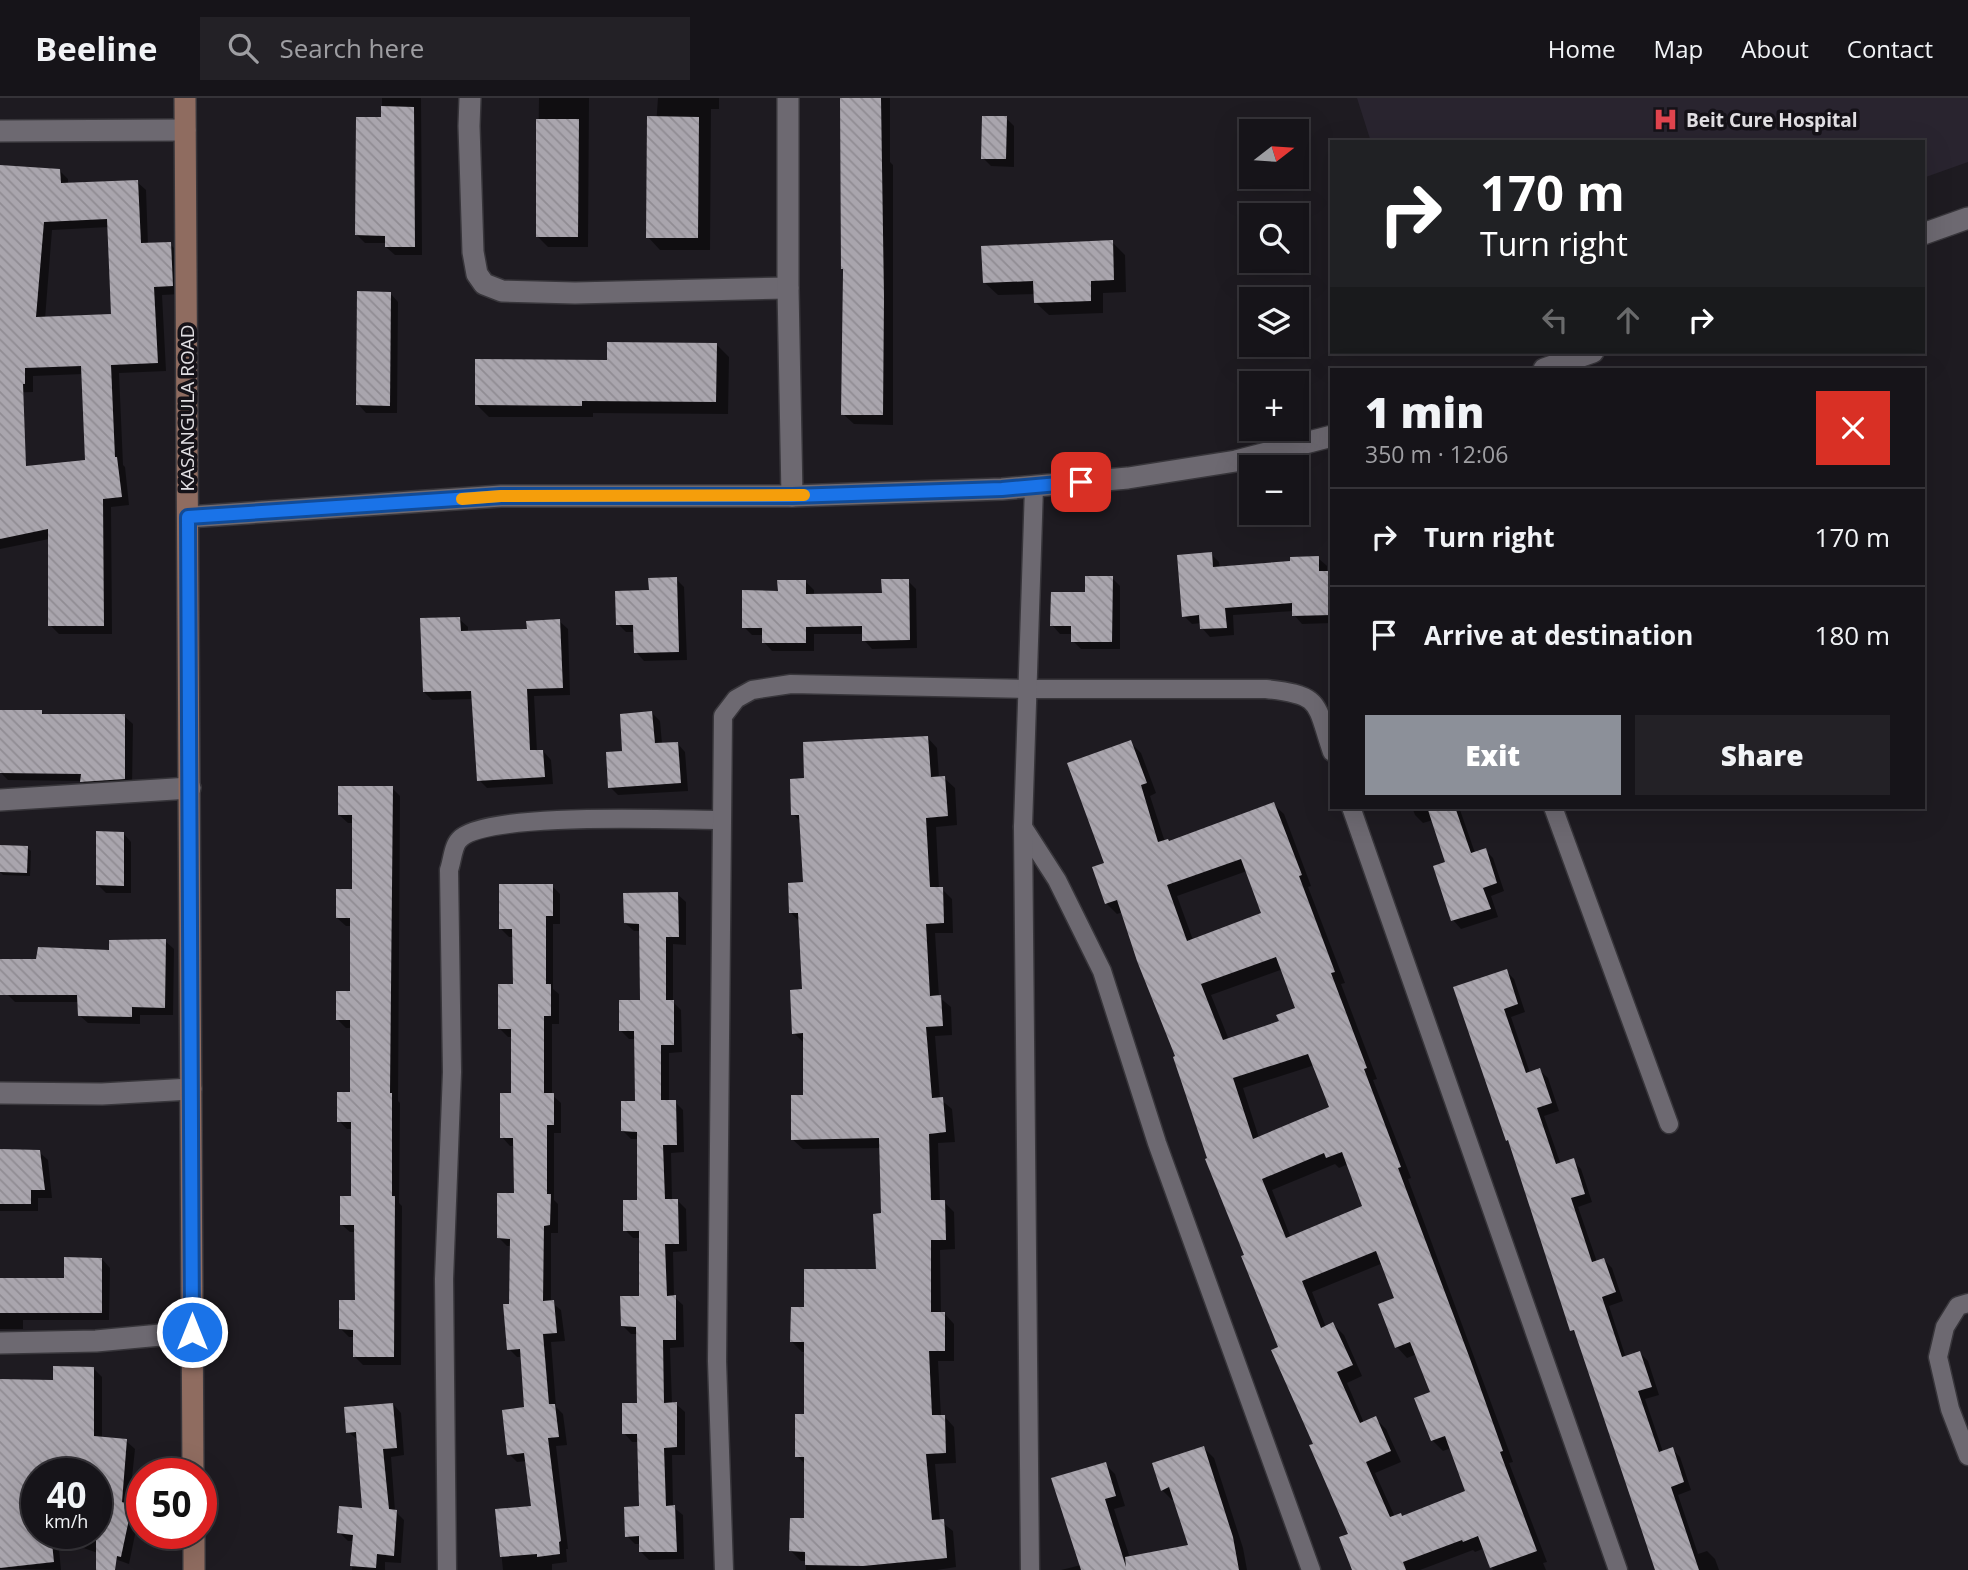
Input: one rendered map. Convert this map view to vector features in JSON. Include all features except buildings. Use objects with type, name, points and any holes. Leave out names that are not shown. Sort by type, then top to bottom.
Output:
[{"type":"main road","name":"KASANGULA ROAD","points":[[185,98],[193,1458]]},
{"type":"main road","points":[[194,1549],[194,1570]]},
{"type":"street","points":[[470,98],[473,252],[477,274],[484,284],[502,291],[576,293],[788,288]]},
{"type":"street","points":[[788,98],[792,496]]},
{"type":"street","points":[[0,131],[186,130]]},
{"type":"street","points":[[1925,233],[1968,218]]},
{"type":"street","points":[[1547,368],[1587,354]]},
{"type":"street","points":[[188,517],[501,496],[792,496],[1034,487],[1128,478],[1236,461],[1330,437]]},
{"type":"street","points":[[0,800],[190,788]]},
{"type":"street","points":[[0,1093],[102,1094],[191,1089]]},
{"type":"street","points":[[0,1343],[96,1341],[192,1332]]},
{"type":"lane","points":[[1030,1570],[1023,827],[1034,487]]},
{"type":"lane","points":[[724,1570],[717,1362],[723,716],[736,699],[752,690],[791,684],[1026,689],[1266,689],[1306,696],[1317,707],[1330,746]]},
{"type":"lane","points":[[1352,809],[1618,1570]]},
{"type":"lane","points":[[1553,809],[1669,1124]]},
{"type":"lane","points":[[447,1570],[443,1279],[452,1072],[449,870],[457,840],[470,831],[493,825],[538,821],[721,820]]},
{"type":"lane","points":[[1023,827],[1058,880],[1102,971],[1157,1143],[1311,1570]]},
{"type":"lane","points":[[1968,1303],[1958,1306],[1945,1327],[1938,1357],[1950,1409],[1968,1456]]},
{"type":"shaded area","name":"Beit Cure Hospital","points":[[1357,98],[1968,98],[1968,162],[1925,177],[1925,140],[1370,140]]},
{"type":"slow traffic","points":[[462,499],[501,496],[804,495]]},
{"type":"place","name":"Beit Cure Hospital","points":[[1666,120]]},
{"type":"route","points":[[192,1332],[188,517],[501,496],[792,496],[1002,489],[1081,482]]}]
